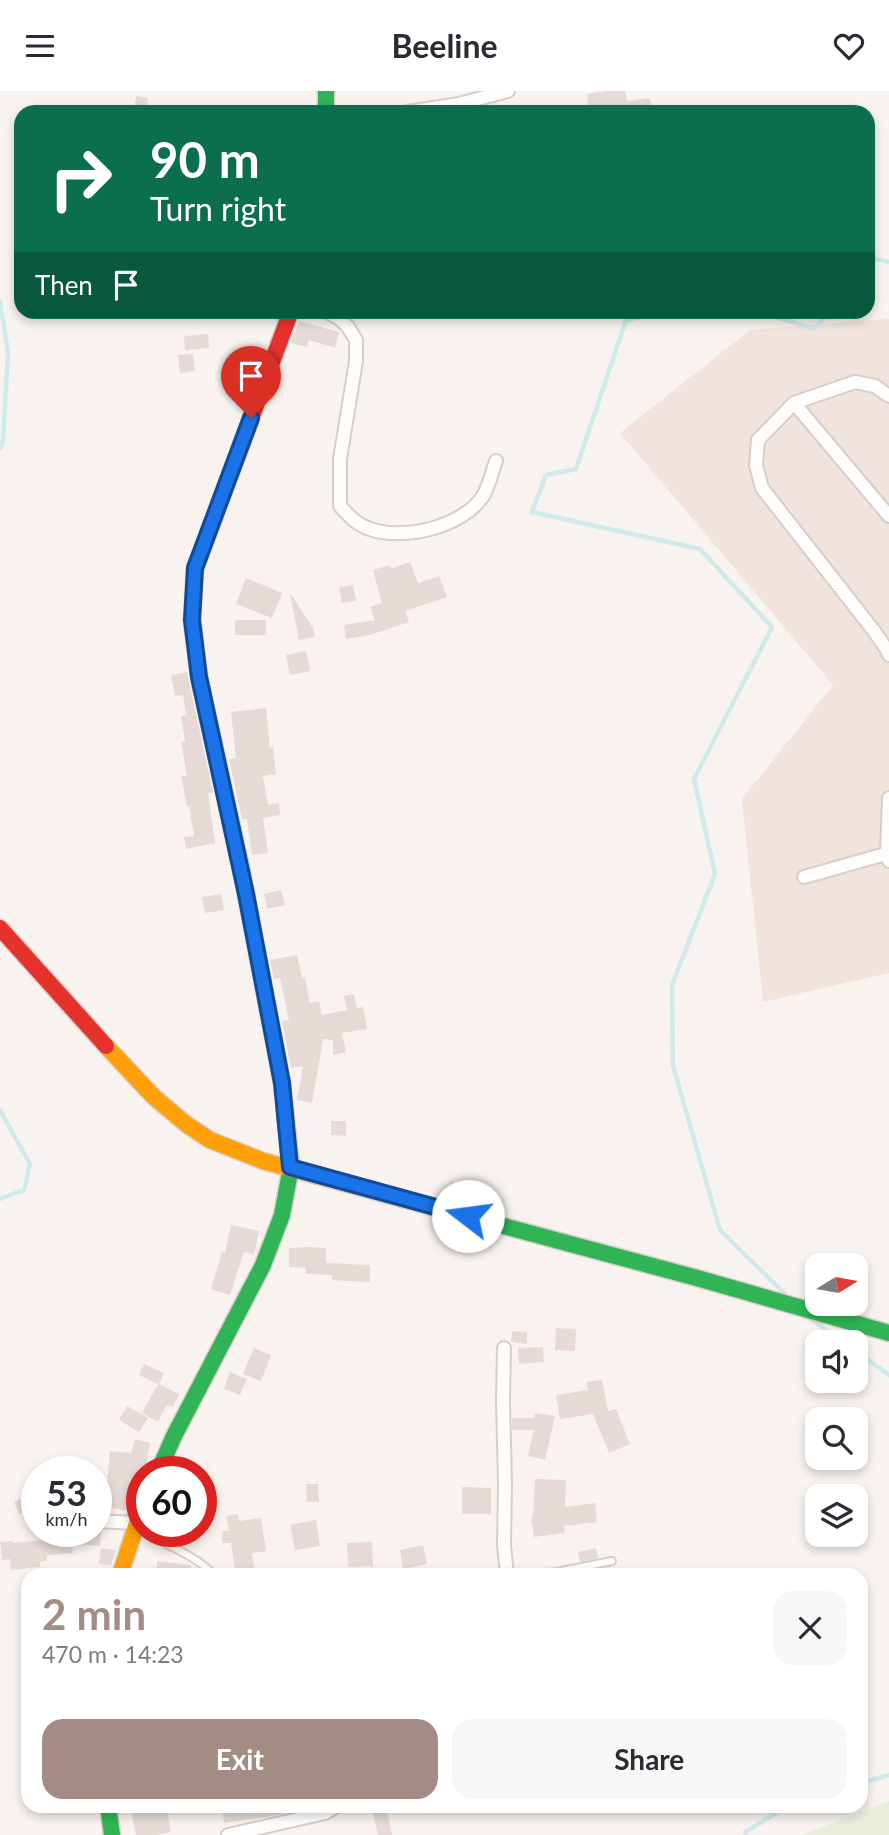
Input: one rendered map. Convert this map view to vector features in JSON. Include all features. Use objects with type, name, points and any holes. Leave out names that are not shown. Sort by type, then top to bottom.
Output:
[{"type":"street","points":[[452,105],[508,91]]},
{"type":"street","points":[[165,1456],[263,1265],[282,1215],[290,1167],[282,1083],[244,885],[199,677],[192,620],[195,568],[288,319]]},
{"type":"street","points":[[340,319],[356,340],[356,361],[340,459],[340,506],[354,521],[370,529],[395,534],[433,529],[466,514],[483,496],[496,461]]},
{"type":"street","points":[[889,396],[875,386],[855,383],[794,403],[758,440],[756,465],[762,488],[874,631],[889,655]]},
{"type":"street","points":[[794,403],[889,516]]},
{"type":"street","points":[[804,877],[888,856],[889,798]]},
{"type":"street","points":[[0,928],[130,1075],[178,1118],[233,1151],[697,1277],[889,1333]]},
{"type":"street","points":[[504,1348],[504,1545],[507,1568]]},
{"type":"street","points":[[124,1568],[131,1547]]},
{"type":"street","points":[[109,1813],[112,1835]]},
{"type":"street","points":[[228,1835],[325,1813]]},
{"type":"lane","points":[[241,373],[269,370]]},
{"type":"lane","points":[[174,1547],[206,1568]]},
{"type":"lane","points":[[576,1568],[612,1561]]},
{"type":"shaded area","points":[[889,319],[889,973],[763,1002],[742,799],[833,685],[620,433],[750,330]]},
{"type":"green space","points":[[889,1801],[889,1835],[802,1835],[858,1813],[868,1813],[868,1809]]},
{"type":"building","points":[[625,91],[627,101],[650,98],[651,105],[588,105],[587,94]]},
{"type":"building","points":[[136,96],[148,98],[147,105],[135,105]]},
{"type":"building","points":[[299,321],[339,332],[335,348],[309,340],[307,347],[291,343]]},
{"type":"building","points":[[208,334],[209,348],[185,350],[184,336]]},
{"type":"building","points":[[193,354],[195,371],[180,373],[178,355]]},
{"type":"building","points":[[410,562],[418,583],[439,576],[447,597],[405,611],[409,622],[370,635],[346,639],[344,625],[375,620],[370,607],[382,603],[373,570],[390,565],[391,569]]},
{"type":"building","points":[[246,578],[282,593],[272,618],[236,604]]},
{"type":"building","points":[[353,585],[356,601],[342,603],[339,587]]},
{"type":"building","points":[[290,593],[313,628],[315,637],[299,640]]},
{"type":"building","points":[[235,620],[266,620],[266,635],[235,635]]},
{"type":"building","points":[[306,651],[310,671],[290,675],[286,655]]},
{"type":"building","points":[[187,672],[213,792],[208,793],[215,843],[186,849],[184,837],[194,836],[181,776],[187,776],[181,742],[185,742],[181,716],[186,715],[183,695],[175,696],[171,675]]},
{"type":"building","points":[[266,708],[276,774],[263,776],[268,805],[279,803],[280,815],[263,818],[268,853],[252,855],[247,819],[242,819],[229,759],[236,758],[231,712]]},
{"type":"building","points":[[281,890],[285,905],[267,909],[264,894]]},
{"type":"building","points":[[221,894],[224,910],[205,913],[202,897]]},
{"type":"building","points":[[297,955],[310,1003],[319,1001],[322,1015],[347,1010],[344,996],[354,994],[357,1008],[363,1007],[367,1029],[342,1033],[346,1052],[333,1055],[333,1040],[323,1039],[312,1103],[297,1100],[303,1066],[291,1068],[282,1021],[289,1020],[280,978],[274,979],[270,960]]},
{"type":"building","points":[[331,1121],[346,1121],[346,1136],[331,1135]]},
{"type":"building","points":[[231,1225],[259,1231],[254,1254],[244,1252],[230,1295],[211,1289],[222,1252],[225,1253]]},
{"type":"building","points":[[289,1248],[326,1248],[326,1263],[370,1265],[370,1282],[332,1280],[332,1275],[306,1274],[306,1268],[289,1267]]},
{"type":"building","points":[[556,1328],[576,1329],[575,1351],[555,1350]]},
{"type":"building","points":[[512,1331],[527,1332],[527,1344],[511,1342]]},
{"type":"building","points":[[543,1347],[544,1362],[519,1364],[518,1348]]},
{"type":"building","points":[[254,1348],[271,1355],[261,1381],[243,1374]]},
{"type":"building","points":[[144,1364],[164,1373],[159,1384],[179,1394],[173,1407],[167,1405],[158,1422],[142,1413],[158,1384],[139,1375]]},
{"type":"building","points":[[230,1372],[247,1379],[240,1395],[224,1389]]},
{"type":"building","points":[[602,1380],[608,1411],[616,1409],[630,1444],[609,1453],[593,1414],[560,1419],[556,1395],[588,1390],[586,1382]]},
{"type":"building","points":[[127,1406],[148,1418],[139,1432],[119,1420]]},
{"type":"building","points":[[535,1413],[555,1416],[545,1460],[528,1456],[534,1430],[512,1430],[512,1418],[534,1418]]},
{"type":"building","points":[[135,1439],[150,1443],[148,1456],[126,1456],[125,1510],[112,1508],[110,1451],[131,1453]]},
{"type":"building","points":[[535,1479],[566,1480],[565,1507],[595,1503],[597,1522],[564,1526],[565,1533],[534,1537],[531,1517]]},
{"type":"building","points":[[306,1484],[318,1484],[319,1502],[307,1502]]},
{"type":"building","points":[[462,1487],[491,1488],[491,1514],[462,1514]]},
{"type":"building","points":[[21,1499],[21,1513],[19,1514],[14,1502]]},
{"type":"building","points":[[238,1514],[239,1521],[261,1518],[266,1551],[252,1553],[254,1568],[235,1568],[231,1543],[222,1543],[222,1531],[229,1531],[226,1516]]},
{"type":"building","points":[[316,1520],[320,1546],[295,1550],[290,1525]]},
{"type":"building","points":[[0,1542],[21,1542],[21,1547],[72,1547],[73,1553],[47,1555],[47,1561],[40,1562],[40,1567],[11,1570],[10,1559],[2,1560]]},
{"type":"building","points":[[372,1542],[373,1566],[348,1567],[347,1543]]},
{"type":"building","points":[[423,1545],[427,1564],[403,1568],[400,1550]]},
{"type":"building","points":[[101,1548],[116,1550],[111,1565],[99,1564]]},
{"type":"building","points":[[596,1548],[598,1558],[580,1562],[578,1552]]},
{"type":"building","points":[[157,1561],[191,1565],[191,1568],[156,1568]]},
{"type":"building","points":[[131,1813],[167,1813],[171,1832],[136,1835]]},
{"type":"building","points":[[223,1813],[286,1813],[266,1817],[224,1823]]},
{"type":"building","points":[[373,1813],[388,1813],[392,1835],[378,1835]]},
{"type":"waterway","points":[[875,258],[889,262]]},
{"type":"waterway","points":[[0,301],[8,353],[3,441],[0,448]]},
{"type":"waterway","points":[[631,319],[626,320],[576,469],[546,475],[532,512],[700,549],[772,627],[694,779],[715,874],[672,985],[673,1066],[720,1230],[786,1295]]},
{"type":"waterway","points":[[783,319],[815,329],[823,319]]},
{"type":"waterway","points":[[0,1110],[30,1164],[24,1190],[0,1199]]},
{"type":"waterway","points":[[810,1318],[826,1330]]},
{"type":"waterway","points":[[868,1360],[889,1375]]},
{"type":"waterway","points":[[868,1781],[889,1775]]},
{"type":"waterway","points":[[746,1835],[745,1832],[776,1813]]},
{"type":"traffic: fast","points":[[326,91],[326,105]]},
{"type":"traffic: fast","points":[[165,1456],[263,1265],[282,1215],[291,1167],[282,1083],[242,873],[199,677],[192,620],[195,568],[198,561]]},
{"type":"traffic: fast","points":[[418,1203],[889,1333]]},
{"type":"traffic: fast","points":[[109,1813],[112,1835]]},
{"type":"traffic: slow","points":[[106,1046],[154,1097],[210,1140],[263,1161],[418,1203]]},
{"type":"traffic: slow","points":[[122,1568],[129,1547]]},
{"type":"traffic: jam","points":[[198,561],[288,319]]},
{"type":"traffic: jam","points":[[0,928],[106,1046]]},
{"type":"route","points":[[251,418],[195,568],[192,620],[199,677],[246,894],[282,1083],[290,1167],[468,1216]]}]
